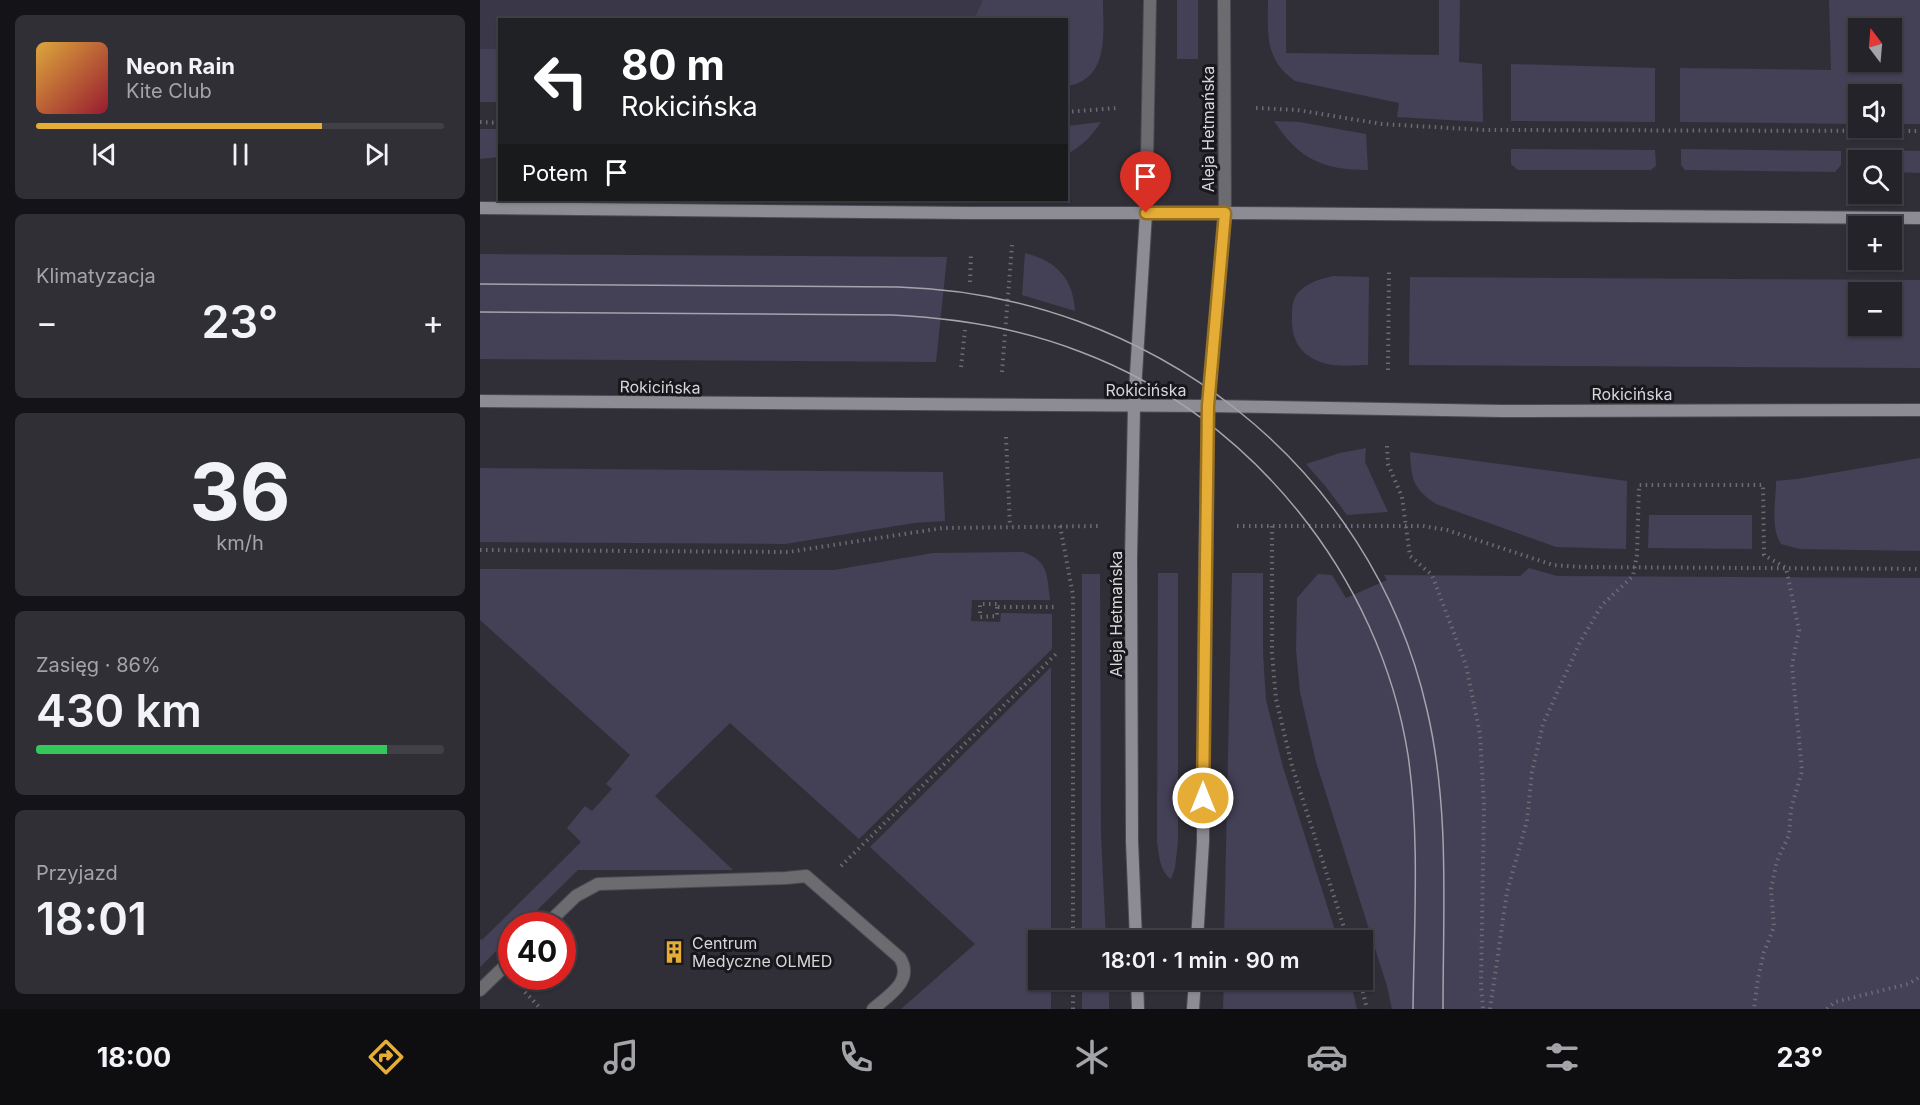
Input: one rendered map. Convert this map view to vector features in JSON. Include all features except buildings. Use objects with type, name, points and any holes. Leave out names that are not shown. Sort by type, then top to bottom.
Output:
[{"type":"main road","points":[[480,208],[1920,218]]},
{"type":"main road","name":"Aleja Hetmańska","points":[[1136,930],[1132,841],[1131,559],[1134,407],[1146,213]]},
{"type":"main road","name":"Aleja Hetmańska","points":[[1198,930],[1203,842],[1208,406],[1225,213]]},
{"type":"main road","name":"Rokicińska","points":[[480,401],[1208,406],[1502,411],[1920,410]]},
{"type":"main road","points":[[1137,990],[1138,1009]]},
{"type":"main road","points":[[1193,1009],[1194,990]]},
{"type":"street","name":"Aleja Hetmańska","points":[[1146,213],[1150,0]]},
{"type":"street","name":"Aleja Hetmańska","points":[[1224,0],[1225,213]]},
{"type":"street","points":[[559,912],[576,896],[598,884],[806,876],[900,958],[905,966],[904,976],[898,986],[873,1009]]},
{"type":"street","points":[[480,990],[498,973]]},
{"type":"path","points":[[1068,112],[1114,108]]},
{"type":"path","points":[[1259,108],[1306,111],[1382,124],[1484,130],[1920,131]]},
{"type":"path","points":[[480,122],[498,123]]},
{"type":"path","points":[[970,282],[971,253]]},
{"type":"path","points":[[1002,366],[1012,253]]},
{"type":"path","points":[[1388,370],[1389,271]]},
{"type":"path","points":[[961,367],[964,330]]},
{"type":"path","points":[[1388,446],[1388,464],[1402,497],[1410,556],[1432,575],[1466,665],[1480,734],[1484,806],[1481,985],[1483,1009]]},
{"type":"path","points":[[1007,469],[1010,527]]},
{"type":"path","points":[[1490,1009],[1508,892],[1527,821],[1532,772],[1543,724],[1580,642],[1602,605],[1633,576],[1637,555],[1639,485],[1763,485],[1764,555],[1786,568],[1799,630],[1792,665],[1802,771],[1791,809],[1789,835],[1777,861],[1771,889],[1774,927],[1764,952],[1754,1009]]},
{"type":"path","points":[[1060,526],[1073,595],[1073,930]]},
{"type":"path","points":[[480,550],[788,552],[943,528],[1092,526]]},
{"type":"path","points":[[1244,526],[1423,526],[1447,530],[1553,565],[1634,568],[1920,569]]},
{"type":"path","points":[[1272,526],[1272,654],[1276,699],[1292,766],[1345,930]]},
{"type":"path","points":[[980,604],[997,604],[997,608],[997,616],[980,617],[980,604]]},
{"type":"path","points":[[997,608],[1057,607]]},
{"type":"path","points":[[864,844],[1057,653]]},
{"type":"path","points":[[1827,1009],[1835,1002],[1908,984],[1920,977]]},
{"type":"path","points":[[1072,990],[1072,1009]]},
{"type":"path","points":[[1362,990],[1367,1009]]},
{"type":"shaded area","points":[[480,0],[983,0],[975,18],[498,18],[498,49],[480,49]]},
{"type":"shaded area","points":[[983,0],[1103,0],[1101,53],[1091,74],[1081,82],[1068,86],[1068,18],[974,18]]},
{"type":"shaded area","points":[[1177,0],[1198,0],[1198,59],[1177,59]]},
{"type":"shaded area","points":[[1268,0],[1286,0],[1286,53],[1439,55],[1439,0],[1460,0],[1459,62],[1482,64],[1483,122],[1397,117],[1399,103],[1295,81],[1285,73],[1273,55],[1268,35]]},
{"type":"shaded area","points":[[1829,0],[1920,0],[1920,124],[1902,124],[1902,84],[1848,84],[1848,124],[1680,122],[1680,68],[1831,70]]},
{"type":"shaded area","points":[[480,49],[498,49],[498,102],[480,102]]},
{"type":"shaded area","points":[[1511,64],[1655,68],[1655,122],[1511,121]]},
{"type":"shaded area","points":[[1274,121],[1299,122],[1366,134],[1368,170],[1337,168],[1313,160],[1293,145]]},
{"type":"shaded area","points":[[1101,122],[1086,141],[1068,153],[1068,126]]},
{"type":"shaded area","points":[[480,129],[498,129],[498,157],[480,159]]},
{"type":"shaded area","points":[[1511,149],[1655,150],[1656,166],[1651,170],[1518,170],[1511,164]]},
{"type":"shaded area","points":[[1681,149],[1841,151],[1841,165],[1835,172],[1685,170],[1681,165]]},
{"type":"shaded area","points":[[1902,151],[1920,151],[1920,173],[1902,172]]},
{"type":"shaded area","points":[[1025,253],[1046,261],[1061,273],[1071,289],[1075,311],[1022,295]]},
{"type":"shaded area","points":[[480,254],[947,257],[936,362],[480,359]]},
{"type":"shaded area","points":[[1333,276],[1369,277],[1368,365],[1324,363],[1311,358],[1297,343],[1293,331],[1292,311],[1297,294],[1309,284]]},
{"type":"shaded area","points":[[1410,277],[1920,280],[1920,368],[1409,365]]},
{"type":"shaded area","points":[[1366,448],[1365,462],[1388,512],[1347,515],[1306,464],[1340,453]]},
{"type":"shaded area","points":[[1410,452],[1627,481],[1626,549],[1556,547],[1436,504],[1422,493],[1415,482],[1411,469]]},
{"type":"shaded area","points":[[1920,458],[1920,551],[1800,549],[1781,544],[1774,514],[1776,481]]},
{"type":"shaded area","points":[[480,468],[943,472],[945,521],[914,523],[785,544],[480,542]]},
{"type":"shaded area","points":[[1649,515],[1752,515],[1752,549],[1648,548]]},
{"type":"shaded area","points":[[1023,552],[1038,560],[1045,570],[1050,600],[972,600],[971,621],[1000,622],[1001,613],[1052,614],[1052,649],[859,839],[730,723],[655,796],[733,870],[578,870],[535,912],[510,912],[581,842],[567,828],[585,806],[592,811],[612,789],[606,784],[630,755],[480,620],[480,569],[834,570],[933,553]]},
{"type":"shaded area","points":[[1529,568],[1557,576],[1920,578],[1920,1009],[1392,1009],[1373,942],[1373,930],[1369,930],[1316,762],[1300,692],[1296,650],[1297,598],[1318,574],[1332,575],[1346,598],[1387,580],[1384,575],[1520,576]]},
{"type":"shaded area","points":[[1158,573],[1178,573],[1178,842],[1175,868],[1171,879],[1162,868],[1157,842]]},
{"type":"shaded area","points":[[1232,573],[1263,573],[1263,653],[1266,700],[1283,767],[1335,930],[1224,930]]},
{"type":"shaded area","points":[[1082,574],[1100,574],[1101,835],[1106,930],[1082,930]]},
{"type":"shaded area","points":[[1051,667],[1051,930],[1028,930],[1028,990],[1051,990],[1051,1009],[901,1009],[975,944],[870,847]]},
{"type":"shaded area","points":[[498,924],[498,949],[480,967],[480,939],[482,940]]},
{"type":"shaded area","points":[[1082,990],[1109,990],[1109,1009],[1082,1009]]},
{"type":"shaded area","points":[[1224,990],[1352,990],[1357,1009],[1223,1009]]},
{"type":"tram line","points":[[480,284],[898,287],[990,297],[1078,321],[1160,359],[1235,409],[1301,469],[1356,541],[1398,621],[1427,710],[1439,784],[1444,859],[1443,1009]]},
{"type":"tram line","points":[[480,312],[892,315],[964,322],[1012,331],[1081,352],[1143,380],[1200,417],[1252,461],[1298,511],[1337,566],[1369,626],[1393,689],[1408,755],[1414,817],[1413,1009]]},
{"type":"place","name":"Centrum Medyczne OLMED","points":[[674,952]]},
{"type":"route","points":[[1146,213],[1225,213],[1208,406],[1203,798]]}]
